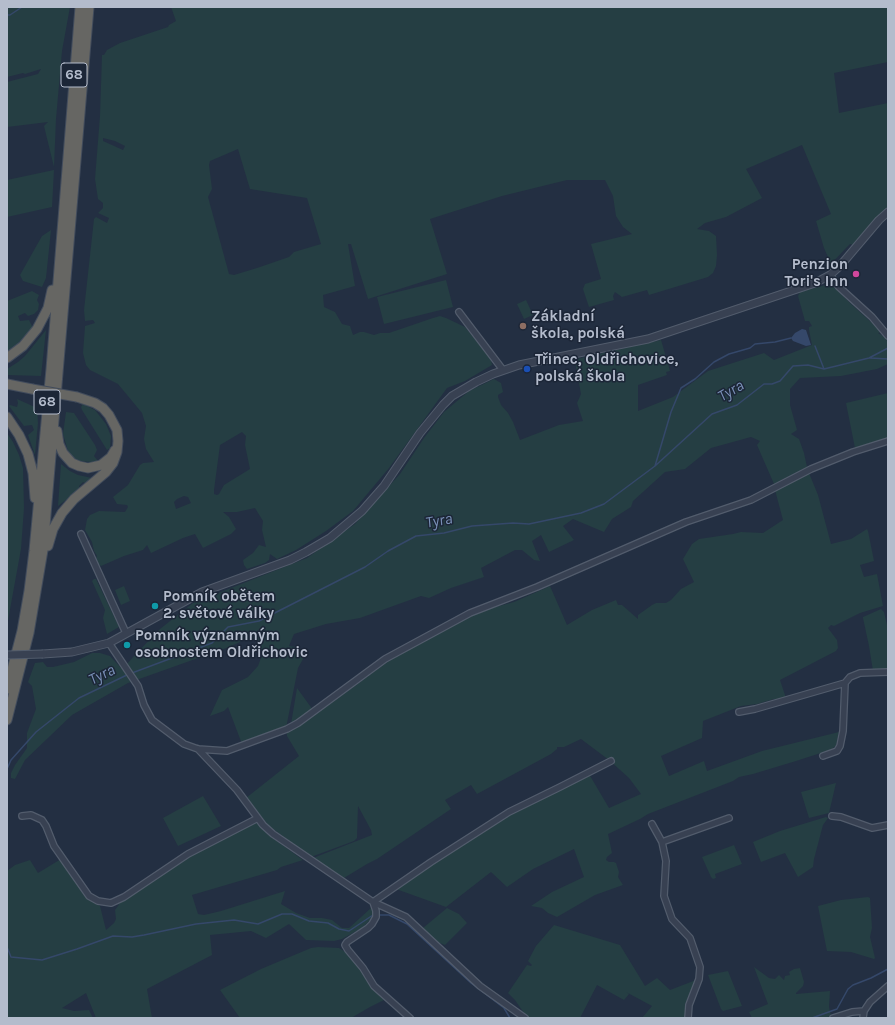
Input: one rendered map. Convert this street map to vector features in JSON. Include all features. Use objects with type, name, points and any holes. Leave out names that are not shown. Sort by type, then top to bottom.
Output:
[{"type":"highway","name":"68","points":[[7,689],[22,631],[34,551],[51,369],[59,254],[80,7]]},
{"type":"highway","name":"68","points":[[7,720],[29,633],[37,592],[45,526],[76,144],[89,7]]},
{"type":"highway","points":[[7,358],[28,341],[41,322],[50,301],[54,265],[59,254]]},
{"type":"highway","points":[[7,384],[77,397],[95,403],[106,411],[115,425],[118,441],[115,458],[110,468],[70,504],[55,523],[48,543],[44,574],[37,592]]},
{"type":"highway","points":[[56,398],[58,412],[57,433],[59,444],[63,454],[72,463],[88,468],[100,464],[111,457],[118,441]]},
{"type":"highway","points":[[7,417],[16,429],[24,444],[33,473],[35,497],[32,531],[34,551]]},
{"type":"street","points":[[7,655],[72,652],[109,643],[202,592],[290,560],[306,552],[330,538],[362,511],[384,486],[420,433],[443,405],[452,396],[463,389],[503,370],[519,365],[648,340],[815,283],[830,275],[840,266],[879,220],[888,212]]},
{"type":"street","points":[[830,275],[839,288],[872,317],[888,336]]},
{"type":"street","points":[[459,312],[503,370]]},
{"type":"street","points":[[109,643],[138,686],[144,705],[152,720],[184,744],[198,749],[227,751],[287,729],[298,723],[384,659],[470,613],[537,587],[686,522],[751,500],[811,469],[853,452],[888,442]]},
{"type":"street","points":[[80,534],[126,633]]},
{"type":"street","points":[[739,712],[755,709],[845,683],[850,677],[860,673],[888,672]]},
{"type":"street","points":[[823,756],[838,751],[840,746],[843,731],[845,683]]},
{"type":"street","points":[[198,749],[236,790],[263,825],[273,834],[373,902],[406,917],[480,986],[525,1018]]},
{"type":"street","points":[[373,902],[431,862],[509,812],[612,761]]},
{"type":"street","points":[[22,816],[28,814],[34,815],[42,820],[54,846],[89,896],[98,901],[111,903],[124,897],[188,854],[258,818]]},
{"type":"street","points":[[832,816],[842,817],[872,828],[888,826]]},
{"type":"street","points":[[662,842],[729,818]]},
{"type":"street","points":[[652,824],[662,842],[666,860],[664,896],[672,919],[690,938],[700,967],[699,979],[689,1005],[688,1018]]},
{"type":"street","points":[[373,902],[376,917],[368,928],[347,942],[345,945],[363,968],[374,986],[410,1018]]},
{"type":"street","points":[[863,1018],[864,1011],[876,996],[888,986]]},
{"type":"street","points":[[832,1018],[852,1012],[864,1011]]},
{"type":"green space","points":[[7,7],[70,7],[62,51],[56,119],[54,167],[44,126],[48,122],[7,127],[7,82],[38,74],[41,69],[25,74],[23,73],[7,77]]},
{"type":"green space","points":[[171,7],[888,7],[888,62],[834,73],[839,113],[888,103],[888,207],[867,228],[853,245],[850,244],[831,264],[824,248],[816,221],[831,214],[802,145],[746,169],[762,198],[726,217],[705,223],[697,229],[709,231],[716,236],[716,266],[713,273],[708,277],[649,295],[647,290],[622,297],[615,292],[613,296],[614,300],[589,307],[583,289],[585,284],[601,279],[591,244],[632,234],[623,227],[616,216],[613,196],[605,180],[567,180],[502,196],[430,219],[447,274],[368,299],[351,244],[348,244],[355,286],[323,295],[324,307],[335,312],[342,324],[350,326],[353,335],[360,332],[374,335],[389,333],[440,316],[465,327],[491,359],[492,365],[465,381],[447,388],[389,468],[353,511],[326,531],[296,550],[277,559],[270,554],[269,560],[265,563],[247,569],[243,560],[253,553],[259,545],[266,547],[262,530],[263,521],[255,508],[237,512],[223,512],[229,517],[236,529],[231,534],[203,548],[195,534],[151,553],[147,545],[143,550],[101,566],[98,564],[92,542],[85,530],[87,519],[90,515],[99,511],[125,512],[128,507],[127,505],[117,504],[113,497],[128,485],[140,465],[143,463],[154,462],[146,449],[144,439],[146,426],[142,413],[118,384],[90,370],[86,365],[83,353],[85,326],[95,323],[93,320],[85,321],[84,310],[94,219],[96,217],[107,223],[109,218],[98,213],[103,208],[103,203],[98,199],[95,179],[100,116],[102,55],[104,55],[107,50],[120,43],[168,27],[176,21]],"holes":[[[103,138],[115,141],[125,146],[123,150],[103,141]],[[238,149],[250,189],[307,198],[321,244],[294,252],[289,257],[257,268],[234,275],[229,274],[208,197],[212,189],[209,165],[210,161]],[[242,432],[246,436],[245,445],[250,469],[224,485],[217,495],[214,494],[214,490],[220,445]],[[184,496],[188,497],[191,503],[176,509],[174,502]]]},
{"type":"green space","points":[[54,170],[52,207],[7,217],[7,180]]},
{"type":"green space","points":[[51,230],[46,278],[42,287],[23,281],[20,275],[42,236]]},
{"type":"green space","points":[[446,280],[453,307],[384,324],[377,297]]},
{"type":"green space","points":[[829,284],[833,286],[882,332],[878,333],[885,337],[888,343],[888,364],[877,369],[841,376],[800,378],[790,389],[790,405],[797,430],[791,434],[799,439],[807,467],[774,484],[757,445],[760,441],[751,437],[711,448],[685,469],[665,472],[633,501],[631,507],[612,519],[604,532],[573,519],[563,526],[574,540],[549,552],[541,535],[532,541],[540,561],[534,560],[522,550],[515,550],[481,568],[484,577],[451,588],[429,598],[421,596],[360,618],[326,624],[294,634],[289,646],[296,647],[303,659],[298,668],[286,728],[242,744],[228,707],[224,711],[210,716],[222,690],[248,677],[258,666],[262,655],[257,639],[244,640],[229,647],[128,683],[72,715],[25,760],[15,779],[11,778],[11,773],[15,765],[27,748],[27,733],[36,709],[32,686],[28,682],[35,663],[43,662],[47,667],[53,667],[74,662],[92,653],[100,653],[110,656],[121,668],[127,664],[160,629],[193,603],[307,558],[355,524],[400,474],[424,438],[444,412],[469,391],[494,379],[501,383],[503,392],[498,395],[498,397],[501,405],[513,422],[520,440],[559,425],[583,421],[577,403],[581,394],[575,362],[577,359],[661,340],[670,371],[666,372],[667,375],[638,385],[638,411],[673,397],[708,371],[764,353],[774,360],[812,345],[809,327],[812,326],[809,321],[805,321],[798,296],[800,292]]},
{"type":"green space","points":[[32,291],[39,295],[37,300],[39,304],[38,310],[34,314],[28,316],[25,313],[18,316],[20,321],[29,320],[33,328],[17,344],[7,351],[7,301]]},
{"type":"green space","points":[[526,300],[533,315],[524,319],[517,304]]},
{"type":"green space","points":[[46,330],[41,376],[7,375],[7,369],[25,356]]},
{"type":"green space","points":[[888,393],[888,439],[855,448],[846,403]]},
{"type":"green space","points":[[17,399],[37,408],[38,423],[35,455],[28,435],[34,430],[32,425],[24,426],[9,406],[17,407]]},
{"type":"green space","points":[[83,404],[95,410],[106,424],[111,436],[110,448],[107,450],[82,410],[81,407]]},
{"type":"green space","points":[[66,412],[74,413],[95,445],[97,450],[94,456],[98,461],[78,461],[73,458],[68,451],[63,434]]},
{"type":"green space","points":[[7,433],[19,455],[23,468],[24,508],[21,549],[7,626]]},
{"type":"green space","points":[[61,464],[78,475],[92,478],[86,484],[83,482],[79,486],[80,489],[58,506]]},
{"type":"green space","points":[[809,473],[818,495],[831,544],[851,539],[867,529],[874,561],[860,565],[864,577],[877,574],[883,606],[860,613],[834,626],[831,625],[828,628],[837,640],[838,648],[836,651],[780,680],[786,698],[741,706],[703,721],[702,738],[661,756],[669,776],[704,761],[707,771],[762,751],[839,732],[836,746],[830,750],[796,761],[739,777],[733,781],[648,814],[608,834],[612,853],[606,860],[616,863],[619,872],[618,877],[623,885],[595,895],[557,917],[548,913],[542,908],[531,906],[552,892],[584,877],[574,849],[533,869],[507,887],[491,872],[446,907],[396,889],[500,820],[522,809],[522,807],[589,774],[609,808],[641,794],[629,778],[609,760],[581,739],[564,747],[557,747],[557,749],[551,754],[477,794],[471,785],[445,800],[451,809],[377,859],[344,878],[313,858],[372,835],[371,830],[358,806],[357,838],[354,841],[311,857],[269,826],[246,798],[299,756],[287,736],[287,733],[333,702],[389,661],[477,612],[514,602],[550,586],[567,625],[592,610],[616,600],[618,605],[622,605],[638,619],[638,615],[652,605],[656,603],[666,603],[671,600],[681,589],[694,582],[683,559],[692,544],[699,539],[741,532],[763,533],[783,520],[775,490]]},
{"type":"green space","points":[[96,579],[119,627],[107,634],[103,618],[105,610],[92,581]]},
{"type":"green space","points":[[124,586],[130,601],[121,605],[115,590]]},
{"type":"green space","points":[[881,609],[884,612],[888,629],[888,670],[873,671],[863,617]]},
{"type":"green space","points":[[297,688],[313,710],[291,724]]},
{"type":"green space","points":[[836,783],[829,813],[809,818],[801,792]]},
{"type":"green space","points":[[203,796],[221,826],[178,846],[163,818]]},
{"type":"green space","points":[[826,817],[828,818],[823,825],[813,867],[798,877],[785,853],[761,862],[753,842],[780,831]]},
{"type":"green space","points":[[254,822],[260,825],[267,834],[303,860],[281,867],[277,870],[192,895],[198,914],[204,915],[221,911],[285,891],[281,904],[296,913],[310,918],[332,920],[342,928],[349,928],[371,908],[373,913],[372,918],[362,928],[342,939],[334,941],[306,940],[289,924],[266,938],[251,931],[210,935],[212,955],[147,989],[152,1018],[96,1018],[86,993],[62,1008],[74,1011],[89,1010],[93,1018],[7,1018],[7,871],[15,865],[30,860],[38,873],[61,859],[88,897],[100,906],[106,930],[114,923],[116,919],[115,910],[120,902],[176,862]]},
{"type":"green space","points":[[734,845],[742,864],[715,874],[716,878],[713,879],[702,857]]},
{"type":"green space","points":[[870,898],[872,928],[870,937],[875,958],[874,959],[851,952],[827,951],[818,906],[841,900]]},
{"type":"green space","points":[[447,908],[459,914],[467,923],[445,945],[437,942],[423,928]]},
{"type":"green space","points":[[554,925],[620,945],[645,986],[657,978],[670,990],[696,980],[688,1002],[686,1002],[685,1005],[687,1007],[686,1018],[642,1018],[652,1006],[626,992],[629,994],[624,1000],[597,985],[580,1018],[529,1018],[526,1016],[508,993],[527,965],[532,965],[528,961],[536,946]]},
{"type":"green space","points":[[311,948],[339,948],[347,953],[357,964],[372,988],[384,1000],[351,1018],[240,1018],[220,990],[261,969]]},
{"type":"green space","points":[[754,967],[769,978],[775,979],[779,975],[784,980],[785,976],[790,975],[789,972],[800,968],[804,982],[803,986],[796,994],[830,991],[829,1007],[831,1016],[826,1018],[752,1018],[749,1012],[768,1004]]},
{"type":"green space","points":[[728,971],[742,1006],[723,1011],[708,975]]},
{"type":"water","points":[[802,329],[806,330],[811,345],[806,346],[793,341],[791,338],[795,333]]},
{"type":"waterway","points":[[7,15],[10,15],[22,7]]},
{"type":"waterway","points":[[655,466],[671,412],[681,388],[695,379],[714,362],[729,354],[750,348],[755,344],[775,342],[791,338]]},
{"type":"waterway","points":[[815,346],[824,369]]},
{"type":"waterway","name":"Tyra","points":[[132,673],[212,643],[228,627],[259,621],[365,567],[388,551],[416,536],[444,533],[472,526],[513,523],[529,524],[581,513],[604,504],[655,466],[712,414],[737,405],[764,384],[772,384],[780,381],[793,366],[808,365],[824,369],[869,358],[888,348]]},
{"type":"waterway","points":[[870,358],[888,359]]},
{"type":"waterway","name":"Tyra","points":[[7,769],[11,760],[36,732],[79,698],[129,674]]},
{"type":"waterway","points":[[7,947],[11,957],[42,960],[113,936],[132,937],[196,924],[234,920],[258,924],[282,914],[292,914],[309,921],[328,923],[339,929],[349,931],[373,915]]},
{"type":"waterway","points":[[377,915],[389,915],[407,924],[471,983],[504,1008],[510,1018]]},
{"type":"waterway","points":[[812,1018],[837,1009],[848,989],[853,985],[888,969]]},
{"type":"place","name":"Penzion Tori's Inn","points":[[856,274]]},
{"type":"place","name":"Základní škola, polská","points":[[523,326]]},
{"type":"place","name":"Třinec, Oldřichovice, polská škola","points":[[527,369]]},
{"type":"place","name":"Pomník obětem 2. světové války","points":[[155,606]]},
{"type":"place","name":"Pomník významným osobnostem Oldřichovic","points":[[127,645]]}]
